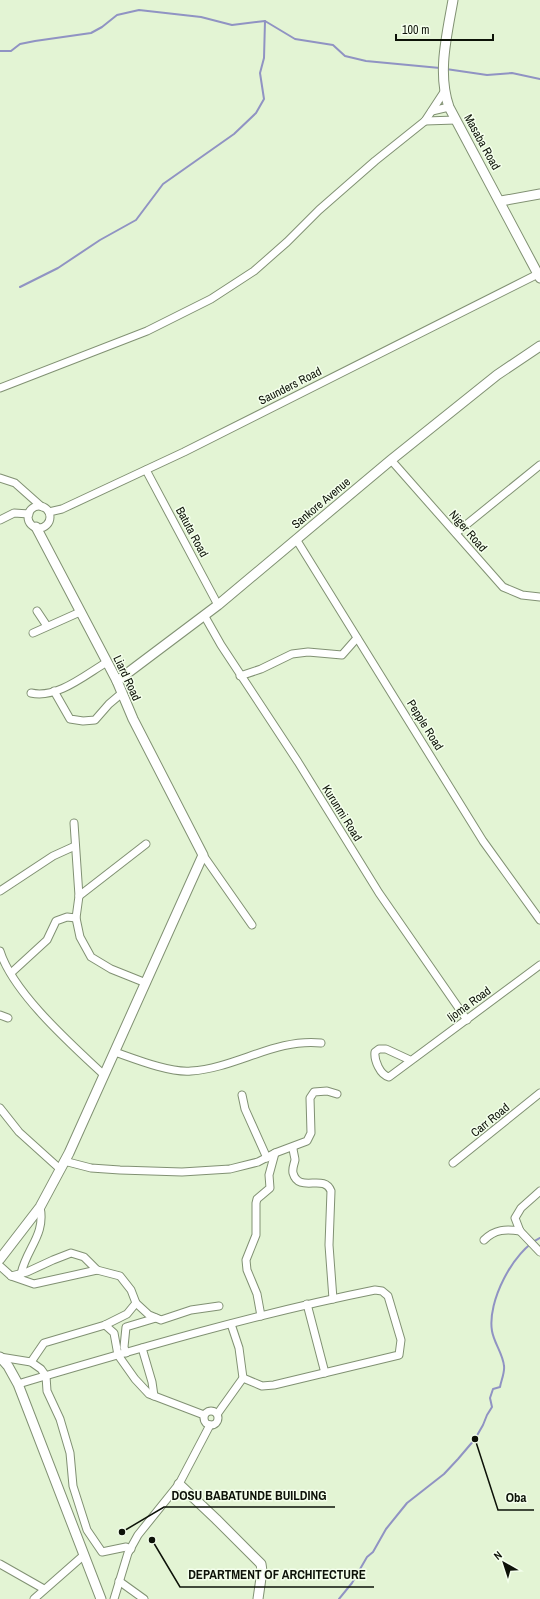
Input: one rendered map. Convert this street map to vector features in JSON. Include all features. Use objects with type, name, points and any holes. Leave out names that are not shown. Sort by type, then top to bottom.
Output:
[{"type":"street","points":[[452,4],[457,0]]},
{"type":"street","name":"Masaba Road","points":[[452,4],[446,32],[444,92],[449,107],[539,276]]},
{"type":"street","points":[[0,388],[147,331],[211,299],[254,271],[287,242],[319,210],[375,161],[425,121],[444,92]]},
{"type":"street","points":[[432,110],[449,107]]},
{"type":"street","points":[[425,121],[456,120]]},
{"type":"street","points":[[500,201],[540,194]]},
{"type":"street","name":"Saunders Road","points":[[49,512],[62,509],[146,470],[539,276]]},
{"type":"street","name":"Sankore Avenue","points":[[117,681],[218,605],[391,460],[497,375],[540,346]]},
{"type":"street","name":"Niger Road","points":[[391,460],[503,587],[522,595],[540,597]]},
{"type":"street","points":[[456,534],[540,465]]},
{"type":"street","name":"Batuta Road","points":[[146,470],[218,605]]},
{"type":"street","points":[[0,478],[15,483],[32,497],[42,507],[49,512],[48,523],[43,527],[36,527],[30,524],[32,497]]},
{"type":"street","points":[[0,520],[14,513],[31,511],[42,507]]},
{"type":"street","name":"Liard Road","points":[[36,527],[117,681],[136,726],[203,855]]},
{"type":"street","name":"Pepple Road","points":[[296,539],[483,841],[540,920]]},
{"type":"street","points":[[37,611],[47,626]]},
{"type":"street","points":[[33,633],[80,612]]},
{"type":"street","name":"Kurunmi Road","points":[[204,615],[240,676],[298,762],[379,893],[467,1020]]},
{"type":"street","points":[[240,676],[261,669],[292,654],[308,652],[342,655],[357,638]]},
{"type":"street","points":[[31,693],[44,695],[65,687],[107,662]]},
{"type":"street","points":[[54,691],[70,719],[83,721],[95,720],[109,704],[122,693]]},
{"type":"street","points":[[74,823],[79,896],[76,918],[80,937],[91,957],[111,969],[146,984]]},
{"type":"street","points":[[79,896],[146,844]]},
{"type":"street","points":[[0,891],[53,856],[76,846]]},
{"type":"street","points":[[203,855],[252,925]]},
{"type":"street","points":[[0,1259],[40,1207],[62,1165],[146,984],[203,855]]},
{"type":"street","points":[[11,973],[47,940],[56,921],[67,917],[76,918]]},
{"type":"street","points":[[1,956],[11,973],[56,1031],[104,1075]]},
{"type":"street","name":"Ijoma Road","points":[[410,1060],[386,1049],[379,1048],[375,1052],[374,1056],[385,1076],[389,1077],[540,965]]},
{"type":"street","points":[[0,1015],[8,1018]]},
{"type":"street","points":[[115,1052],[168,1070],[190,1072],[218,1068],[290,1044],[305,1041],[321,1043]]},
{"type":"street","points":[[0,1108],[19,1132],[62,1165],[91,1168],[182,1172],[230,1169],[258,1162],[275,1153],[293,1148],[307,1141],[311,1133],[311,1095],[314,1092],[320,1091],[337,1094]]},
{"type":"street","name":"Carr Road","points":[[453,1164],[540,1093]]},
{"type":"street","points":[[242,1095],[254,1131],[267,1158]]},
{"type":"street","points":[[293,1148],[295,1159],[293,1173],[296,1178],[301,1183],[307,1184],[321,1182],[329,1186],[331,1191],[332,1216],[330,1245],[333,1299]]},
{"type":"street","points":[[261,1316],[257,1294],[247,1270],[246,1260],[256,1235],[257,1199],[270,1188],[269,1175],[275,1153]]},
{"type":"street","points":[[540,1191],[521,1208],[515,1218],[520,1231],[540,1252]]},
{"type":"street","points":[[21,1274],[24,1261],[39,1233],[42,1216],[40,1207]]},
{"type":"street","points":[[484,1240],[496,1231],[506,1229],[520,1231]]},
{"type":"street","points":[[11,1276],[21,1274],[71,1253],[84,1258],[97,1270]]},
{"type":"street","points":[[0,1266],[11,1276],[34,1284],[97,1270],[120,1276],[131,1290],[136,1303],[161,1320],[191,1310],[219,1306]]},
{"type":"street","points":[[18,1384],[142,1348],[307,1304],[375,1290],[382,1291],[388,1296],[401,1340],[399,1355],[325,1372],[274,1386],[262,1386],[243,1378]]},
{"type":"street","points":[[31,1362],[44,1343],[105,1325],[126,1314],[136,1303]]},
{"type":"street","points":[[307,1304],[325,1372]]},
{"type":"street","points":[[126,1353],[124,1346],[126,1327],[156,1318]]},
{"type":"street","points":[[114,1599],[131,1549],[138,1535],[179,1484],[210,1425],[215,1424],[218,1421],[218,1414],[243,1378],[239,1348],[231,1324]]},
{"type":"street","points":[[105,1325],[114,1333],[118,1355],[134,1379],[149,1394],[204,1415]]},
{"type":"street","points":[[142,1348],[152,1382],[154,1396]]},
{"type":"street","points":[[0,1357],[31,1362],[41,1369],[46,1376],[47,1391],[60,1419],[70,1453],[73,1486],[87,1530],[102,1552],[126,1547],[131,1549]]},
{"type":"street","points":[[0,1357],[8,1366],[18,1384],[101,1599]]},
{"type":"street","points":[[204,1415],[209,1410],[214,1410],[218,1414]]},
{"type":"street","points":[[204,1415],[206,1422],[210,1425]]},
{"type":"street","points":[[179,1484],[261,1564],[262,1571],[258,1599]]},
{"type":"street","points":[[34,1599],[84,1555]]},
{"type":"street","points":[[0,1564],[44,1589]]},
{"type":"street","points":[[119,1581],[144,1599]]},
{"type":"waterway","points":[[0,51],[11,51],[20,44],[35,41],[91,33],[102,27],[117,15],[139,10],[201,17],[232,25],[265,21],[295,39],[333,45],[345,56],[366,61],[440,68]]},
{"type":"waterway","points":[[20,287],[58,268],[100,240],[136,220],[163,184],[234,134],[256,113],[264,99],[260,73],[264,58],[265,21]]},
{"type":"waterway","points":[[446,69],[487,75],[512,73],[540,79]]},
{"type":"waterway","points":[[339,1599],[352,1583],[367,1557],[373,1552],[386,1529],[407,1503],[444,1474],[475,1439],[483,1425],[492,1407],[490,1398],[493,1389],[500,1387],[504,1371],[502,1357],[492,1331],[492,1319],[498,1292],[504,1278],[520,1254],[540,1238]]},
{"type":"place","name":"Oba","points":[[475,1439]]},
{"type":"place","name":"DOSU BABATUNDE BUILDING","points":[[122,1532]]},
{"type":"place","name":"DEPARTMENT OF ARCHITECTURE","points":[[152,1540]]}]
